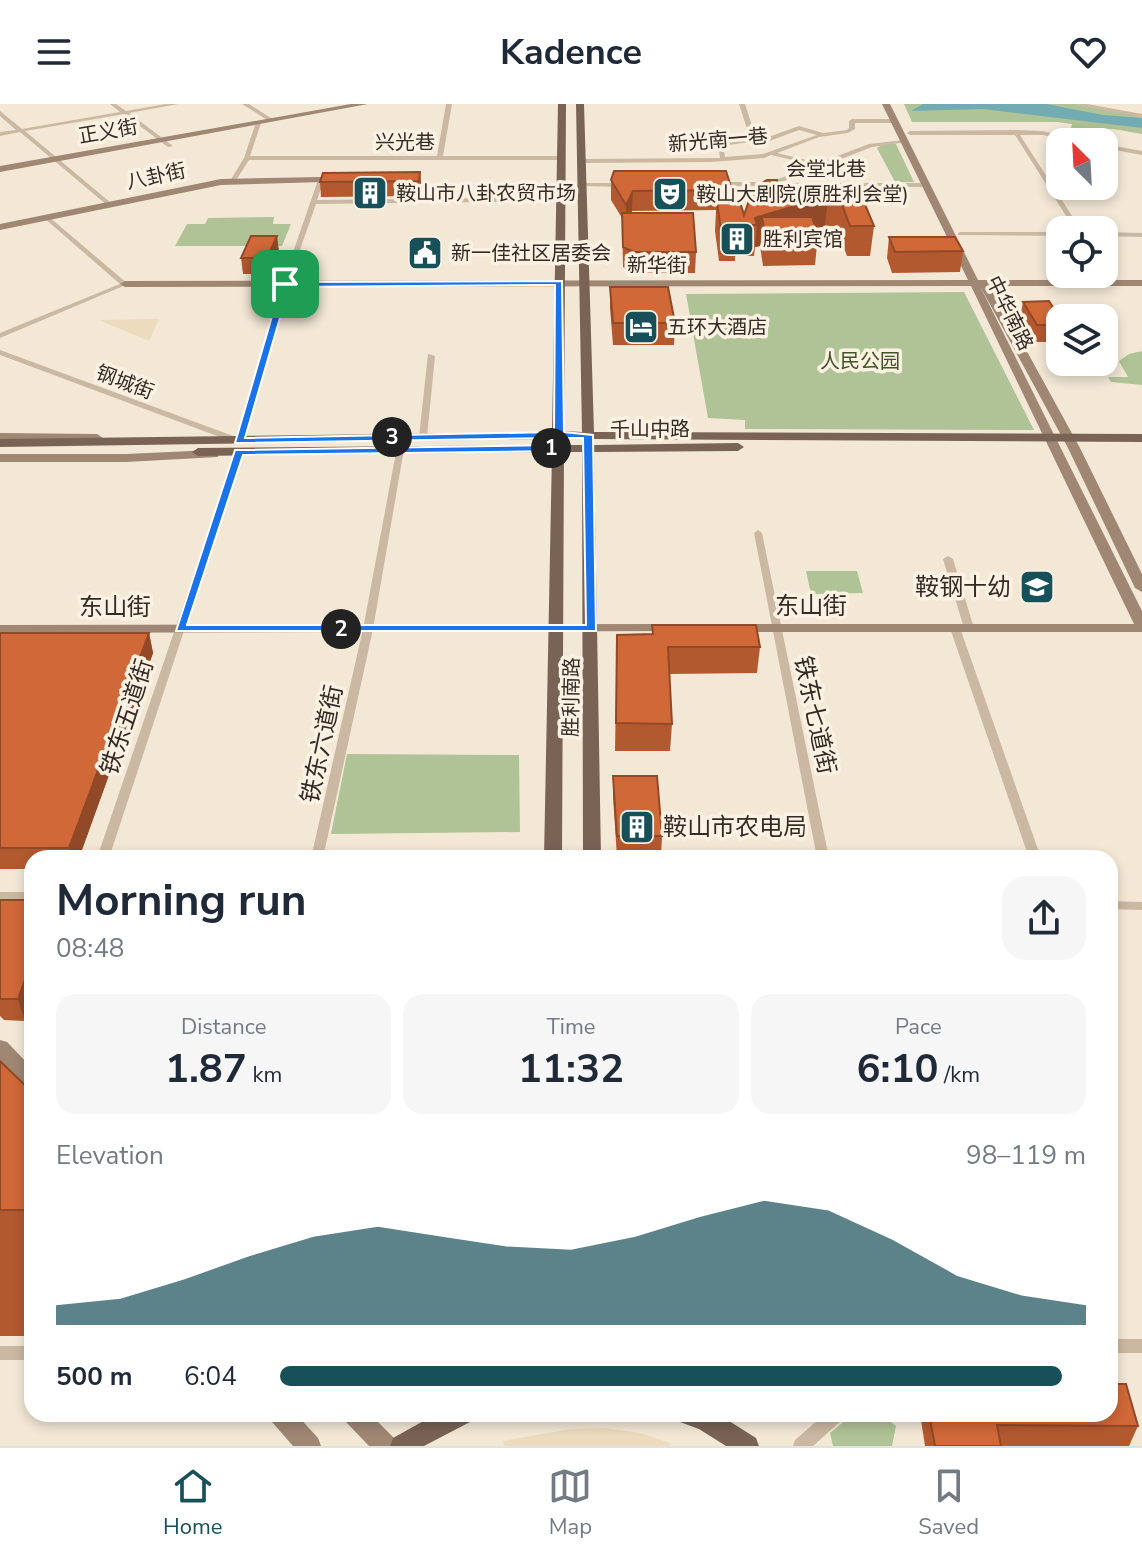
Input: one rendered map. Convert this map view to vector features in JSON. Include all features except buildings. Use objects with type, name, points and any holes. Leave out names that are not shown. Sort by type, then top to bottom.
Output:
[{"type":"main road","name":"正义街","points":[[0,169],[364,104]]},
{"type":"main road","name":"胜利南路","points":[[553,850],[562,104]]},
{"type":"main road","name":"胜利南路","points":[[580,104],[592,628],[592,850]]},
{"type":"main road","name":"中华南路","points":[[886,104],[907,137],[926,185],[979,283],[1142,626]]},
{"type":"main road","points":[[895,104],[907,137],[960,234],[979,283],[1071,443],[1142,588]]},
{"type":"main road","name":"八卦街","points":[[0,227],[233,181],[321,180]]},
{"type":"main road","name":"新华街","points":[[125,284],[1142,283]]},
{"type":"main road","points":[[0,437],[239,446]]},
{"type":"main road","name":"千山中路","points":[[239,446],[423,437],[559,441],[1053,443],[1142,438]]},
{"type":"main road","name":"千山中路","points":[[62,446],[400,449],[559,441]]},
{"type":"main road","points":[[0,443],[62,446]]},
{"type":"main road","name":"千山中路","points":[[1071,443],[1142,448]]},
{"type":"main road","points":[[0,450],[62,446]]},
{"type":"main road","points":[[0,458],[126,458],[239,446]]},
{"type":"main road","name":"东山街","points":[[715,628],[1142,626]]},
{"type":"main road","name":"东山街","points":[[0,629],[684,628]]},
{"type":"main road","points":[[0,1047],[24,1079]]},
{"type":"main road","points":[[287,1422],[309,1446]]},
{"type":"main road","points":[[362,1422],[385,1446]]},
{"type":"main road","points":[[402,1446],[444,1422]]},
{"type":"main road","points":[[709,1422],[747,1446]]},
{"type":"street","points":[[113,104],[170,146]]},
{"type":"street","points":[[0,134],[175,104]]},
{"type":"street","points":[[245,104],[271,120]]},
{"type":"street","points":[[440,158],[449,104]]},
{"type":"street","points":[[742,104],[752,135],[749,140]]},
{"type":"street","points":[[1079,104],[1142,116]]},
{"type":"street","points":[[0,113],[109,204]]},
{"type":"street","name":"新光南一巷","points":[[582,161],[723,159],[773,154],[826,135],[848,131],[852,129],[852,121],[894,121]]},
{"type":"street","points":[[233,181],[247,158],[258,123]]},
{"type":"street","points":[[723,159],[720,145],[764,141],[799,128],[826,135]]},
{"type":"street","points":[[1016,132],[1069,216]]},
{"type":"street","points":[[769,184],[878,143],[907,137],[1046,134]]},
{"type":"street","points":[[1118,149],[1142,153]]},
{"type":"street","points":[[773,154],[821,165]]},
{"type":"street","name":"兴光巷","points":[[247,158],[563,158]]},
{"type":"street","name":"铁东五道街","points":[[106,850],[239,446],[285,284],[321,180]]},
{"type":"street","name":"会堂北巷","points":[[711,184],[926,185]]},
{"type":"street","points":[[583,185],[638,185]]},
{"type":"street","points":[[313,202],[563,199]]},
{"type":"street","points":[[0,336],[125,284],[46,217]]},
{"type":"street","points":[[960,234],[1046,234]]},
{"type":"street","points":[[1118,234],[1142,235]]},
{"type":"street","name":"钢城街","points":[[0,352],[239,446]]},
{"type":"street","points":[[423,437],[431,356]]},
{"type":"street","name":"铁东六道街","points":[[319,850],[368,629],[400,449]]},
{"type":"street","name":"铁东七道街","points":[[758,533],[821,850]]},
{"type":"street","points":[[948,559],[962,628],[1032,850]]},
{"type":"street","points":[[0,896],[24,896]]},
{"type":"street","points":[[1118,905],[1142,906]]},
{"type":"street","points":[[1118,1346],[1142,1346]]},
{"type":"street","points":[[0,1353],[24,1353]]},
{"type":"street","points":[[801,1446],[828,1422]]},
{"type":"green space","points":[[904,104],[1076,104],[1142,117],[1142,134],[1118,128],[1071,128],[1072,124],[1057,122],[912,122]]},
{"type":"green space","points":[[883,144],[896,144],[914,182],[895,182],[877,148]]},
{"type":"green space","points":[[274,217],[273,224],[291,224],[282,246],[175,246],[187,224],[205,224],[208,218]]},
{"type":"green space","name":"人民公园","points":[[964,292],[1034,430],[745,429],[745,420],[708,418],[686,294]]},
{"type":"green space","points":[[1142,351],[1142,385],[1111,382],[1108,377],[1128,377],[1119,361],[1129,354]]},
{"type":"green space","points":[[806,571],[857,571],[863,593],[811,594]]},
{"type":"green space","points":[[347,754],[519,755],[520,832],[331,834]]},
{"type":"green space","points":[[843,1422],[891,1422],[896,1426],[892,1446],[833,1446],[830,1433]]},
{"type":"shaded area","points":[[159,319],[149,341],[99,320]]},
{"type":"shaded area","points":[[604,1428],[640,1433],[670,1443],[669,1446],[504,1446],[503,1441],[571,1429]]},
{"type":"water","points":[[923,104],[1046,104],[1103,115],[1142,118],[1142,128],[983,109],[911,111]]},
{"type":"place","name":"鞍山市八卦农贸市场","points":[[370,193]]},
{"type":"place","name":"鞍山大剧院(原胜利会堂)","points":[[670,194]]},
{"type":"place","name":"胜利宾馆","points":[[737,239]]},
{"type":"place","name":"新一佳社区居委会","points":[[425,253]]},
{"type":"place","name":"五环大酒店","points":[[641,327]]},
{"type":"place","name":"鞍钢十幼","points":[[1037,587]]},
{"type":"place","name":"鞍山市农电局","points":[[637,827]]},
{"type":"route","points":[[285,284],[239,441],[407,437],[559,435],[588,435],[592,628],[180,629],[239,452],[560,448],[559,435],[559,283],[285,284]]}]
